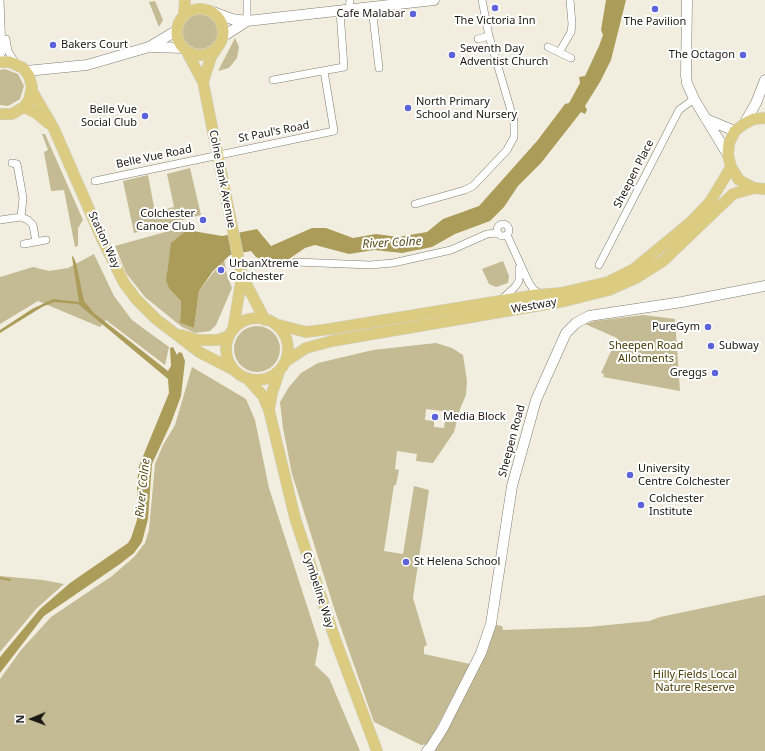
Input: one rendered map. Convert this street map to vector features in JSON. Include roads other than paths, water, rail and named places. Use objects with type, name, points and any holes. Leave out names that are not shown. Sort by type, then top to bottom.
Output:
[{"type":"main road","points":[[184,14],[185,0]]},
{"type":"main road","points":[[199,0],[211,11],[222,24],[220,41],[212,51],[204,54],[185,50],[176,31],[178,22],[184,14],[197,8],[211,11]]},
{"type":"main road","name":"Colne Bank Avenue","points":[[203,82],[211,57],[220,41]]},
{"type":"main road","name":"Colne Bank Avenue","points":[[185,50],[203,82],[242,276],[251,295],[270,322]]},
{"type":"main road","points":[[0,62],[7,61],[16,64],[26,71]]},
{"type":"main road","name":"Station Way","points":[[26,71],[30,78],[32,89],[54,129],[102,239],[124,283],[136,299],[156,319],[199,352],[234,370]]},
{"type":"main road","points":[[0,114],[12,114],[24,107],[29,100],[32,89]]},
{"type":"main road","name":"Station Way","points":[[24,107],[36,113],[54,129]]},
{"type":"main road","points":[[762,189],[739,180],[731,168],[728,155],[729,143],[740,127],[754,119],[765,118]]},
{"type":"main road","name":"Westway","points":[[270,322],[306,332],[330,330],[561,293],[608,282],[634,269],[672,239],[710,202],[731,168]]},
{"type":"main road","name":"Westway","points":[[285,362],[306,348],[332,341],[565,301],[610,290],[636,278],[663,261],[732,194],[762,189]]},
{"type":"main road","name":"Colne Bank Avenue","points":[[231,333],[242,276]]},
{"type":"main road","points":[[251,295],[272,316],[290,328]]},
{"type":"main road","points":[[212,340],[224,329],[238,299]]},
{"type":"main road","points":[[247,320],[270,322],[286,340],[287,353],[285,362],[279,372],[272,393],[269,410],[263,396],[247,378],[234,370],[227,356],[227,344],[231,333],[247,320]]},
{"type":"main road","name":"Station Way","points":[[177,334],[194,340],[212,340],[231,333]]},
{"type":"main road","points":[[247,378],[263,379],[279,372]]},
{"type":"main road","name":"Cymbeline Way","points":[[269,410],[295,518],[334,636],[377,751]]},
{"type":"street","points":[[0,0],[2,51],[0,59]]},
{"type":"street","points":[[247,0],[247,21]]},
{"type":"street","points":[[273,80],[344,67],[345,11],[350,0]]},
{"type":"street","points":[[211,11],[232,19],[247,21],[434,0]]},
{"type":"street","points":[[415,204],[459,192],[473,186],[486,174],[511,144],[514,121],[489,36],[482,0]]},
{"type":"street","points":[[560,52],[571,32],[572,24],[570,0]]},
{"type":"street","points":[[687,0],[686,76],[694,99],[728,155]]},
{"type":"street","points":[[372,8],[379,68]]},
{"type":"street","points":[[1,13],[8,50],[16,64]]},
{"type":"street","points":[[220,41],[247,21]]},
{"type":"street","points":[[26,71],[44,68],[87,65],[149,47],[176,31]]},
{"type":"street","points":[[478,39],[489,36]]},
{"type":"street","points":[[149,47],[185,50]]},
{"type":"street","points":[[548,47],[571,58]]},
{"type":"street","points":[[32,89],[44,68]]},
{"type":"street","name":"St Paul's Road","points":[[217,154],[334,131],[324,70]]},
{"type":"street","points":[[706,119],[722,127],[740,127],[756,103],[765,80]]},
{"type":"street","name":"Sheepen Place","points":[[599,265],[679,110],[694,99]]},
{"type":"street","name":"Belle Vue Road","points":[[96,181],[217,154]]},
{"type":"street","points":[[12,163],[17,164],[20,177],[23,198],[21,217]]},
{"type":"street","points":[[0,220],[21,217],[28,220],[33,225],[36,242]]},
{"type":"street","points":[[498,233],[499,225],[505,224],[510,228],[508,236],[518,260],[529,283],[534,290],[542,295]]},
{"type":"street","points":[[296,262],[370,266],[393,263],[451,250],[487,234],[498,233],[502,236],[508,236]]},
{"type":"street","points":[[24,244],[46,240]]},
{"type":"street","points":[[499,302],[515,287],[519,281],[520,273],[518,260]]},
{"type":"street","name":"Sheepen Road","points":[[426,751],[431,748],[443,728],[481,653],[491,624],[512,486],[536,400],[566,333],[576,323],[589,316],[759,289],[765,286]]},
{"type":"water","name":"River Colne","points":[[606,0],[626,0],[611,60],[600,82],[585,106],[587,110],[585,114],[581,112],[541,163],[518,186],[504,207],[490,221],[455,234],[432,247],[402,253],[374,250],[349,254],[315,245],[305,248],[286,261],[272,264],[256,257],[251,251],[230,255],[213,271],[199,291],[194,328],[180,323],[181,301],[169,288],[166,280],[171,243],[184,232],[193,231],[222,236],[257,229],[271,246],[312,228],[326,228],[353,238],[376,234],[398,237],[427,232],[443,219],[479,206],[537,141],[565,104],[569,103],[580,83],[579,77],[585,76],[603,35],[601,30]]},
{"type":"water","name":"River Colne","points":[[73,256],[76,263],[84,301],[94,313],[168,371],[171,366],[170,348],[173,347],[177,355],[179,352],[182,353],[185,361],[181,396],[171,423],[152,464],[148,519],[142,542],[134,553],[120,564],[44,616],[0,673],[0,657],[40,609],[70,583],[128,543],[137,520],[137,483],[139,466],[169,393],[168,379],[78,304],[54,302],[42,307],[0,333],[0,330],[32,309],[53,299],[79,302]]},
{"type":"waterway","points":[[0,578],[10,580]]},
{"type":"place","name":"The Victoria Inn","points":[[495,8]]},
{"type":"place","name":"The Pavilion","points":[[655,9]]},
{"type":"place","name":"Cafe Malabar","points":[[413,14]]},
{"type":"place","name":"Bakers Court","points":[[53,45]]},
{"type":"place","name":"Seventh Day Adventist Church","points":[[452,55]]},
{"type":"place","name":"The Octagon","points":[[743,55]]},
{"type":"place","name":"North Primary School and Nursery","points":[[408,108]]},
{"type":"place","name":"Belle Vue Social Club","points":[[145,116]]},
{"type":"place","name":"Colchester Canoe Club","points":[[203,220]]},
{"type":"place","name":"UrbanXtreme Colchester","points":[[221,270]]},
{"type":"place","name":"PureGym","points":[[708,327]]},
{"type":"place","name":"Subway","points":[[711,346]]},
{"type":"place","name":"Greggs","points":[[715,373]]},
{"type":"place","name":"Media Block","points":[[435,417]]},
{"type":"place","name":"University Centre Colchester","points":[[630,475]]},
{"type":"place","name":"Colchester Institute","points":[[641,505]]},
{"type":"place","name":"St Helena School","points":[[406,562]]},
{"type":"park label","name":"Sheepen Road Allotments","points":[[646,352]]},
{"type":"park label","name":"Hilly Fields Local Nature Reserve","points":[[695,681]]}]
